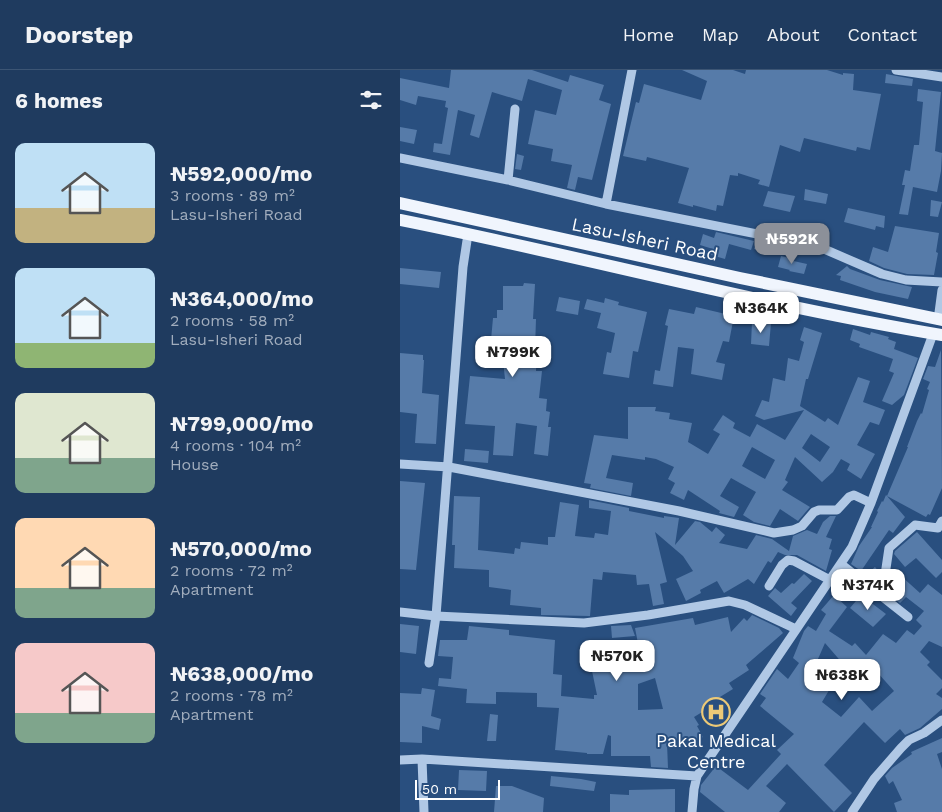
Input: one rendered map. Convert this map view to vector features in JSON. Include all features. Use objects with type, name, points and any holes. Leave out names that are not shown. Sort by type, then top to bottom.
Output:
[{"type":"main road","name":"Lasu-Isheri Road","points":[[400,203],[940,320]]},
{"type":"main road","name":"Lasu-Isheri Road","points":[[400,220],[736,296],[938,334]]},
{"type":"main road","points":[[736,296],[740,278]]},
{"type":"street","points":[[606,204],[632,70]]},
{"type":"street","points":[[896,70],[942,78]]},
{"type":"street","points":[[508,180],[515,108]]},
{"type":"street","points":[[400,158],[508,180],[606,204],[817,246],[882,274],[906,280],[942,282]]},
{"type":"street","points":[[429,663],[436,616],[449,468],[463,266],[468,234]]},
{"type":"street","points":[[940,320],[942,290]]},
{"type":"street","points":[[692,812],[697,776],[852,547],[938,334]]},
{"type":"street","points":[[400,464],[449,468],[679,511],[774,533],[793,530],[802,526],[814,512],[819,510],[837,510],[849,497],[854,495],[871,503]]},
{"type":"street","points":[[872,588],[885,575],[890,548],[915,525],[938,528],[942,521]]},
{"type":"street","points":[[769,586],[782,565],[788,560],[794,561],[830,580]]},
{"type":"street","points":[[841,564],[908,617]]},
{"type":"street","points":[[400,612],[436,616],[584,623],[648,616],[729,601],[745,605],[796,629]]},
{"type":"street","points":[[852,812],[874,779],[901,748],[909,740],[924,733],[942,720]]},
{"type":"street","points":[[400,760],[422,759],[697,776]]},
{"type":"street","points":[[422,759],[424,812]]},
{"type":"building","points":[[451,70],[532,70],[568,82],[570,75],[604,85],[599,100],[611,104],[592,180],[578,177],[575,190],[567,188],[572,165],[551,161],[553,149],[528,144],[535,110],[556,115],[562,90],[528,79],[522,101],[492,92],[479,138],[470,135],[475,115],[458,110],[450,155],[433,152],[434,143],[442,144],[448,108],[445,107],[446,101],[418,96],[416,105],[400,100],[400,78],[449,88]]},
{"type":"building","points":[[682,70],[733,70],[745,74],[746,70],[827,70],[843,75],[843,73],[854,74],[853,90],[881,94],[870,150],[857,147],[856,151],[804,138],[800,152],[780,145],[769,187],[758,184],[760,180],[738,173],[738,176],[730,175],[723,206],[717,205],[716,211],[678,203],[689,168],[647,157],[646,161],[623,156],[636,102],[639,103],[644,84],[701,100],[707,81]]},
{"type":"building","points":[[886,74],[913,79],[912,86],[885,83]]},
{"type":"building","points":[[918,89],[941,92],[935,151],[942,153],[941,171],[937,192],[913,187],[908,215],[899,214],[905,185],[902,185],[905,170],[910,171],[914,145],[919,145],[923,102],[917,101]]},
{"type":"building","points":[[400,127],[417,130],[414,144],[400,141]]},
{"type":"building","points":[[517,154],[524,156],[521,170],[515,169]]},
{"type":"building","points":[[805,189],[828,194],[826,204],[804,200]]},
{"type":"building","points":[[768,191],[795,196],[790,212],[763,206]]},
{"type":"building","points":[[931,200],[942,202],[938,217],[930,216]]},
{"type":"building","points":[[848,208],[885,216],[884,228],[876,226],[875,230],[844,222]]},
{"type":"building","points":[[895,226],[939,233],[934,275],[907,274],[884,268],[869,261],[873,247],[888,252]]},
{"type":"building","points":[[716,232],[754,241],[751,250],[729,244],[725,259],[711,255],[713,249],[700,245],[703,234],[714,238]]},
{"type":"building","points":[[757,240],[765,242],[763,251],[754,249]]},
{"type":"building","points":[[781,256],[807,264],[804,274],[778,267]]},
{"type":"building","points":[[847,266],[850,269],[880,280],[912,287],[908,299],[875,292],[840,280],[841,276],[836,275]]},
{"type":"building","points":[[400,268],[441,272],[439,288],[400,284]]},
{"type":"building","points":[[524,283],[535,284],[533,319],[536,319],[536,371],[542,371],[539,398],[547,399],[546,411],[550,412],[548,427],[551,427],[548,456],[534,454],[537,426],[516,423],[513,456],[493,455],[495,426],[465,424],[470,376],[505,379],[501,341],[491,340],[493,318],[497,318],[497,310],[503,310],[503,286],[523,286]]},
{"type":"building","points":[[559,297],[580,301],[578,315],[556,311]]},
{"type":"building","points":[[605,298],[619,302],[618,305],[647,312],[638,352],[633,351],[629,378],[603,374],[607,352],[611,353],[615,333],[597,328],[601,313],[584,309],[587,299],[604,303]]},
{"type":"building","points":[[696,307],[734,316],[729,342],[723,341],[716,362],[725,364],[722,380],[691,374],[694,349],[678,347],[673,387],[653,384],[655,370],[660,371],[668,326],[665,325],[669,309],[694,314]]},
{"type":"building","points":[[752,322],[771,323],[769,346],[751,344]]},
{"type":"building","points":[[804,327],[822,333],[808,379],[806,379],[800,406],[825,422],[828,418],[838,425],[858,377],[870,381],[863,402],[885,410],[879,425],[870,422],[857,445],[875,454],[861,479],[847,470],[850,464],[841,459],[833,472],[822,482],[795,457],[785,480],[788,482],[782,490],[810,507],[798,521],[780,509],[770,526],[754,522],[743,515],[756,492],[731,478],[720,496],[739,507],[734,517],[719,513],[720,511],[688,490],[684,500],[670,493],[675,483],[668,479],[674,467],[656,459],[645,457],[645,460],[612,455],[606,478],[633,483],[631,496],[590,488],[591,484],[584,483],[594,435],[628,439],[628,407],[656,407],[655,411],[670,413],[669,419],[692,423],[688,442],[708,454],[720,434],[713,430],[723,415],[735,423],[733,428],[750,437],[757,424],[785,440],[804,410],[764,420],[755,416],[762,400],[769,402],[773,378],[785,381],[788,358],[799,361],[804,342],[800,340]],"holes":[[[811,434],[830,447],[820,462],[802,448]],[[752,447],[775,460],[765,479],[742,466]]]},
{"type":"building","points":[[853,329],[870,335],[871,332],[889,337],[888,339],[896,342],[894,349],[918,358],[904,395],[892,405],[882,401],[894,373],[889,371],[893,359],[859,347],[860,344],[850,340]]},
{"type":"building","points":[[941,350],[942,488],[930,515],[928,514],[926,517],[887,496],[917,421],[922,414],[930,382],[923,379],[928,366],[935,367]]},
{"type":"building","points":[[400,353],[423,355],[422,393],[439,395],[436,444],[415,443],[417,414],[400,412]]},
{"type":"building","points":[[465,449],[489,451],[488,463],[464,461]]},
{"type":"building","points":[[400,481],[425,483],[416,570],[400,569]]},
{"type":"building","points":[[886,495],[905,517],[893,533],[889,530],[861,571],[851,564],[859,546],[872,527],[877,511]]},
{"type":"building","points":[[454,496],[480,497],[478,550],[514,554],[515,548],[520,549],[521,542],[548,545],[548,537],[555,537],[560,502],[579,505],[575,536],[594,538],[595,533],[608,535],[611,511],[589,508],[589,500],[629,508],[629,511],[664,518],[664,516],[679,518],[675,545],[695,521],[700,522],[712,532],[716,527],[725,535],[719,543],[747,549],[756,535],[772,539],[789,551],[793,536],[807,530],[817,534],[823,522],[830,516],[836,516],[826,537],[832,539],[829,549],[832,550],[826,571],[797,555],[785,555],[778,552],[771,563],[768,561],[754,584],[748,579],[724,593],[717,581],[700,590],[701,593],[686,601],[676,579],[693,571],[683,556],[655,532],[667,582],[660,584],[664,604],[653,606],[649,584],[637,585],[636,575],[603,572],[602,580],[593,579],[590,616],[541,615],[541,608],[510,605],[511,590],[489,587],[489,570],[454,568],[455,545],[452,545]]},
{"type":"building","points":[[917,532],[942,560],[942,572],[936,578],[916,558],[905,567],[894,554]]},
{"type":"building","points":[[875,567],[879,572],[873,578],[867,574]]},
{"type":"building","points":[[804,574],[812,581],[791,603],[797,608],[791,616],[768,596],[775,588],[781,593]]},
{"type":"building","points":[[900,575],[920,593],[928,584],[942,595],[942,647],[929,641],[920,652],[930,662],[927,665],[942,680],[942,688],[936,694],[942,698],[942,709],[920,728],[905,735],[900,729],[885,743],[864,722],[824,765],[852,793],[834,812],[787,764],[766,786],[786,803],[779,812],[725,812],[700,792],[701,785],[716,766],[748,790],[781,754],[777,750],[794,734],[760,706],[766,698],[760,694],[777,669],[788,679],[799,663],[793,658],[804,631],[808,626],[816,631],[826,614],[821,610],[834,595],[847,607],[829,631],[852,646],[855,643],[866,655],[883,634],[896,643],[907,630],[914,635],[922,626],[916,620],[924,611],[906,597],[900,603],[881,588],[890,578],[894,581]],"holes":[[[825,643],[861,687],[877,672],[894,691],[872,711],[859,697],[841,717],[822,702],[831,687],[823,682],[827,676],[814,668]]]},
{"type":"building","points":[[861,595],[886,614],[873,627],[850,608]]},
{"type":"building","points":[[752,615],[779,628],[783,633],[746,665],[749,670],[729,683],[733,689],[715,700],[717,703],[694,717],[703,737],[692,744],[687,738],[667,743],[668,768],[651,767],[650,756],[611,756],[611,736],[608,735],[603,754],[555,750],[559,708],[537,707],[537,693],[496,692],[496,704],[466,703],[467,689],[438,686],[439,678],[451,679],[453,657],[438,656],[440,640],[467,640],[469,626],[509,630],[509,635],[555,640],[553,674],[562,675],[561,696],[594,699],[594,695],[597,695],[592,671],[642,664],[635,628],[693,618],[695,625],[728,617],[731,632],[744,618],[747,621]],"holes":[[[655,678],[663,709],[638,710],[638,684]]]},
{"type":"building","points":[[400,624],[419,626],[416,654],[400,652]]},
{"type":"building","points":[[631,625],[635,636],[612,638],[611,626]]},
{"type":"building","points":[[422,688],[435,690],[431,716],[441,719],[439,730],[422,726],[422,743],[400,742],[400,693],[421,694]]},
{"type":"building","points":[[490,714],[498,715],[496,741],[487,741]]},
{"type":"building","points":[[942,738],[942,752],[937,754],[942,769],[942,812],[897,812],[894,803],[902,800],[893,781],[889,784],[885,776],[892,768],[912,754],[911,752]]},
{"type":"building","points":[[459,770],[487,771],[486,791],[458,790]]},
{"type":"building","points":[[551,776],[596,782],[594,791],[550,786]]},
{"type":"building","points":[[496,786],[512,786],[544,798],[543,812],[494,812]]},
{"type":"building","points":[[675,789],[675,812],[610,812],[610,794],[629,795],[629,790]]},
{"type":"place","name":"Pakal Medical Centre","points":[[716,712]]}]
